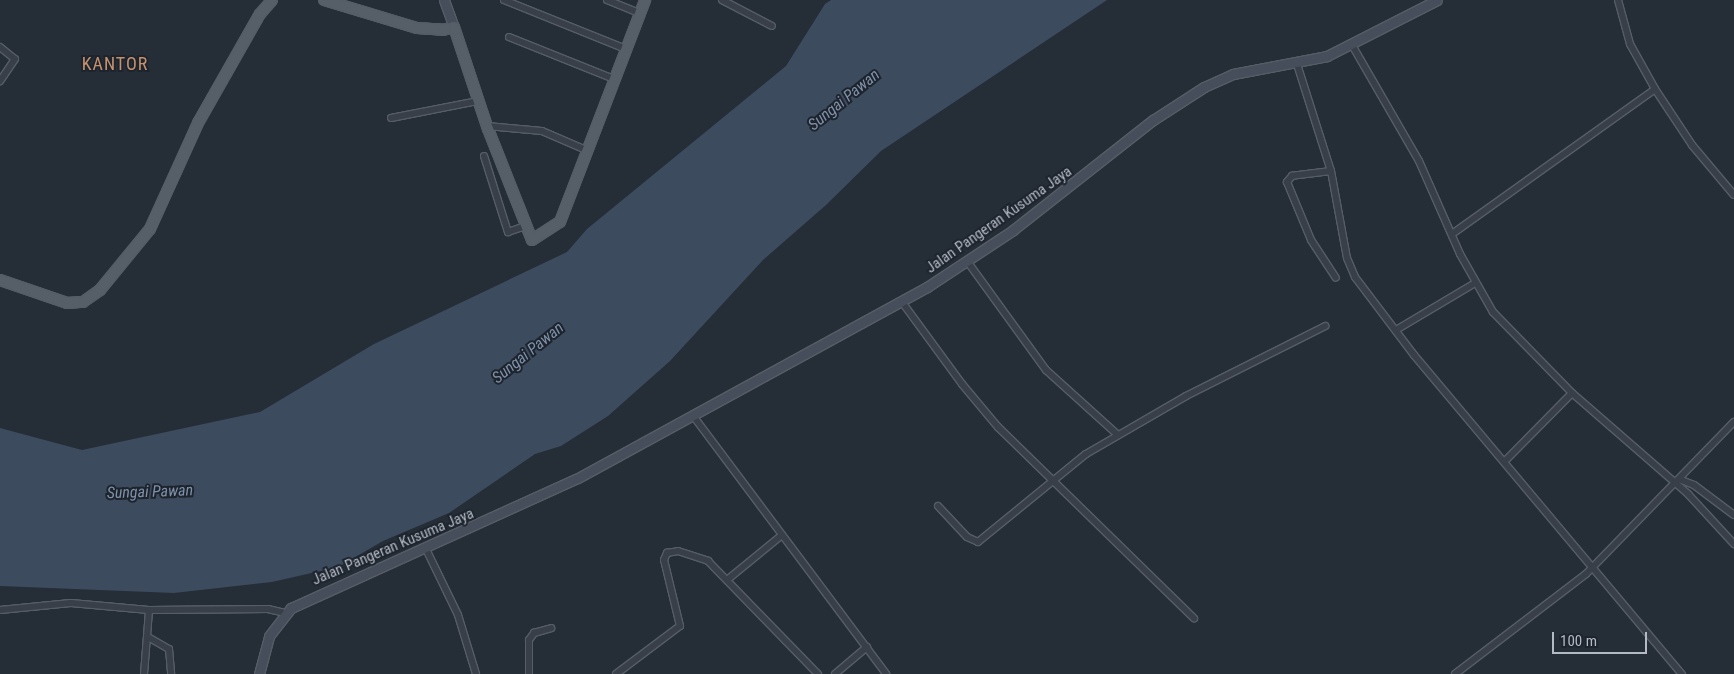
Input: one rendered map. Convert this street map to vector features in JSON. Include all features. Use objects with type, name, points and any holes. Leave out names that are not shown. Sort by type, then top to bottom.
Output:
[{"type":"main road","points":[[0,280],[66,304],[83,302],[100,290],[150,229],[198,123],[260,14],[272,0]]},
{"type":"main road","points":[[324,0],[417,28],[443,30],[454,27],[473,102],[487,126],[516,229],[534,240],[560,222],[645,0]]},
{"type":"street","points":[[444,0],[454,27]]},
{"type":"street","points":[[504,0],[626,49]]},
{"type":"street","points":[[607,0],[640,13]]},
{"type":"street","points":[[722,0],[772,26]]},
{"type":"street","name":"Jalan Pangeran Kusuma Jaya","points":[[260,674],[268,636],[285,613],[311,598],[426,549],[576,479],[694,417],[902,302],[968,261],[1053,200],[1186,97],[1225,77],[1297,64],[1352,45],[1437,0]]},
{"type":"street","points":[[1618,0],[1630,44],[1655,89],[1692,145],[1734,195]]},
{"type":"street","points":[[509,37],[614,79]]},
{"type":"street","points":[[1352,45],[1419,161],[1475,283],[1511,333],[1572,394],[1678,481],[1734,544]]},
{"type":"street","points":[[0,47],[15,59],[0,81]]},
{"type":"street","points":[[1297,64],[1331,171],[1348,264],[1396,330],[1682,674]]},
{"type":"street","points":[[1452,234],[1655,89]]},
{"type":"street","points":[[390,118],[473,102]]},
{"type":"street","points":[[487,126],[542,131],[586,150]]},
{"type":"street","points":[[484,156],[516,229]]},
{"type":"street","points":[[1331,171],[1292,176],[1287,182],[1311,240],[1336,278]]},
{"type":"street","points":[[968,261],[1046,370],[1118,435]]},
{"type":"street","points":[[1396,330],[1475,283]]},
{"type":"street","points":[[902,302],[978,405],[1194,618]]},
{"type":"street","points":[[938,506],[967,537],[978,542],[1053,478],[1118,435],[1224,376],[1325,326]]},
{"type":"street","points":[[1505,462],[1572,394]]},
{"type":"street","points":[[694,417],[886,674]]},
{"type":"street","points":[[1454,674],[1592,568],[1734,422]]},
{"type":"street","points":[[1678,481],[1694,484],[1734,515]]},
{"type":"street","points":[[727,580],[782,534]]},
{"type":"street","points":[[426,549],[458,615],[476,674]]},
{"type":"street","points":[[616,674],[680,627],[664,557],[671,552],[702,556],[818,674]]},
{"type":"street","points":[[0,610],[70,603],[149,610],[268,610],[285,613]]},
{"type":"street","points":[[144,674],[149,610]]},
{"type":"street","points":[[529,674],[529,640],[534,633],[550,628]]},
{"type":"street","points":[[148,637],[169,649],[171,674]]},
{"type":"street","points":[[835,674],[867,647]]},
{"type":"water","name":"Sungai Pawan","points":[[831,0],[1107,0],[881,151],[826,205],[763,260],[670,361],[608,416],[561,446],[535,454],[449,513],[383,541],[338,567],[272,582],[174,593],[0,586],[0,428],[82,450],[260,412],[374,344],[567,252],[587,229],[786,66],[825,4]]},
{"type":"district","name":"KANTOR","points":[[115,64]]}]
